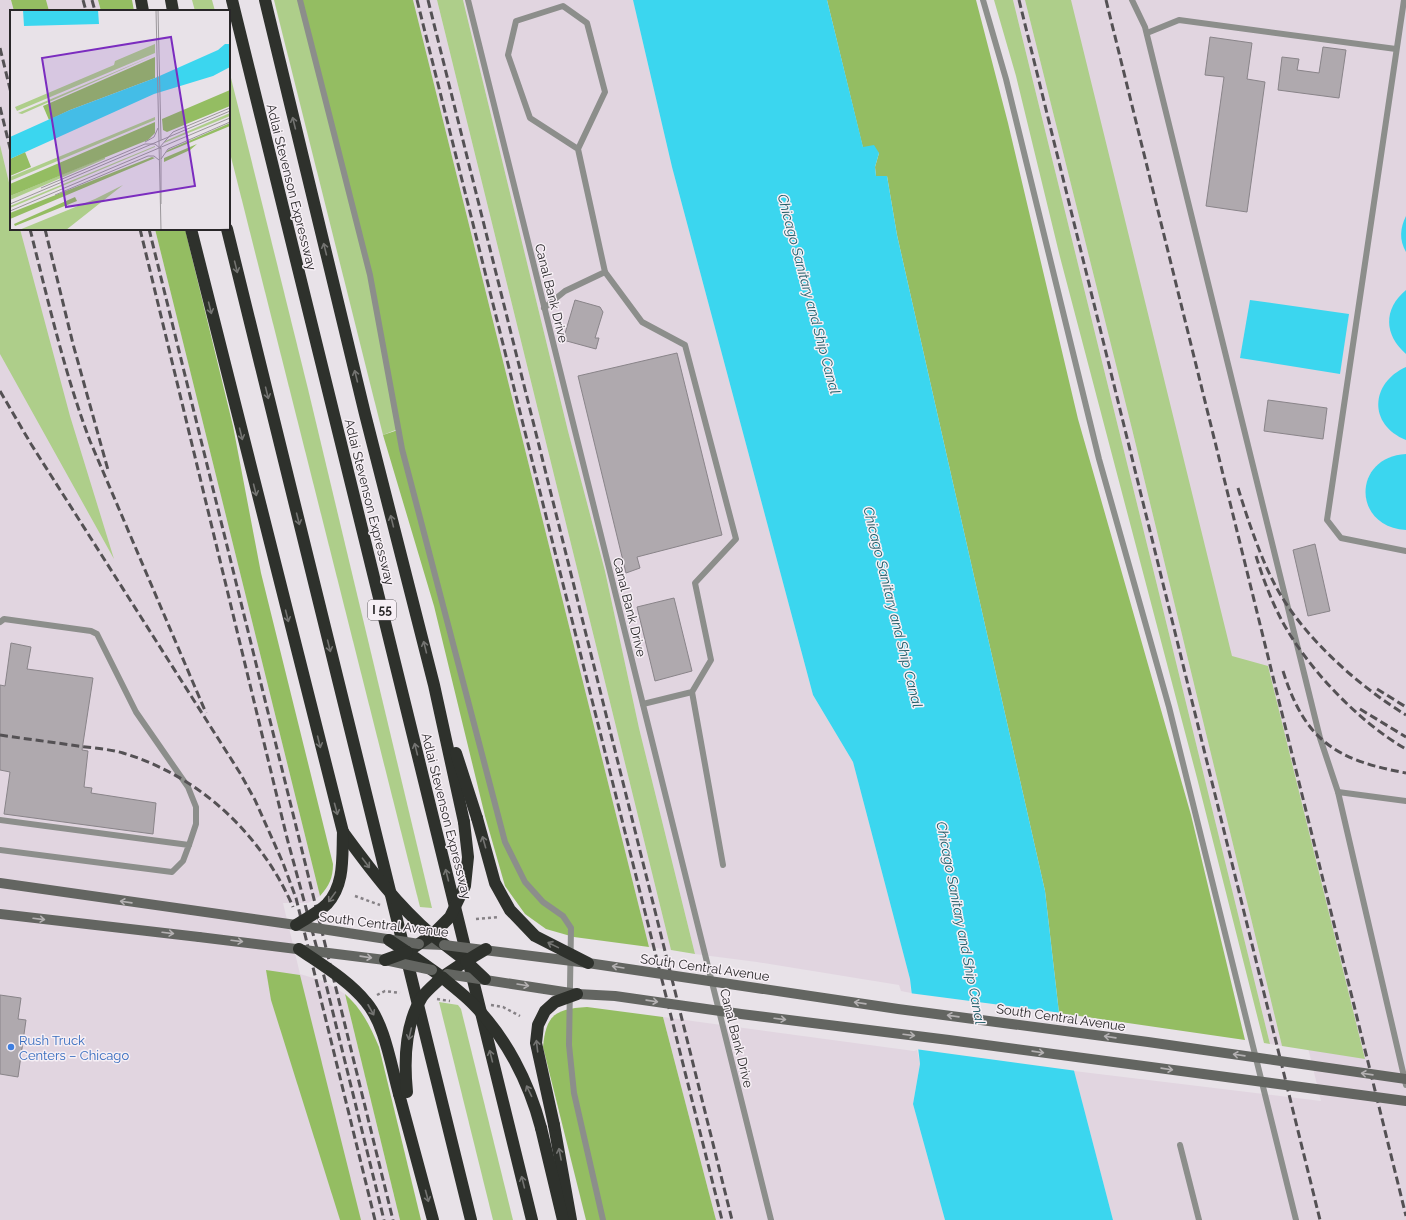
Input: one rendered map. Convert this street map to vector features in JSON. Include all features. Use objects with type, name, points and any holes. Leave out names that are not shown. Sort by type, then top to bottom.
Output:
[{"type":"highway","points":[[141,0],[143,10]]},
{"type":"highway","points":[[171,0],[173,10]]},
{"type":"highway","name":"Adlai Stevenson Expressway","points":[[232,0],[532,1220]]},
{"type":"highway","points":[[264,0],[365,414],[434,685],[464,822],[468,857],[465,886],[450,917],[432,935],[407,952],[385,960]]},
{"type":"highway","points":[[191,230],[330,786],[343,832],[341,878],[336,891],[326,905],[296,925]]},
{"type":"highway","points":[[227,230],[471,1220]]},
{"type":"highway","points":[[434,685],[477,818],[495,883],[510,910],[535,936],[588,963]]},
{"type":"highway","points":[[343,832],[378,880],[408,915],[466,961],[485,979]]},
{"type":"highway","points":[[389,940],[432,970],[445,975],[472,1004],[513,1057],[534,1101],[563,1220]]},
{"type":"highway","points":[[299,949],[346,982],[367,1003],[380,1025],[403,1093],[433,1220]]},
{"type":"highway","points":[[403,1093],[407,1046],[414,1015],[423,996],[445,975],[486,949]]},
{"type":"highway","points":[[571,1220],[554,1125],[536,1043],[538,1026],[545,1011],[555,1002],[577,994]]},
{"type":"main road","name":"South Central Avenue","points":[[0,883],[296,925],[389,940],[419,944],[486,949],[1406,1079]]},
{"type":"main road","points":[[0,914],[385,960],[432,970]]},
{"type":"main road","points":[[445,975],[485,979],[577,994],[615,996],[741,1014],[949,1040],[1406,1101]]},
{"type":"lane","points":[[300,0],[370,275],[402,449],[506,842],[525,882],[543,902],[563,916],[571,928],[569,1045],[574,1093],[603,1220]]},
{"type":"lane","name":"Canal Bank Drive","points":[[468,0],[771,1220]]},
{"type":"lane","points":[[983,0],[1009,95],[1099,459],[1169,707],[1296,1220]]},
{"type":"lane","points":[[1132,0],[1147,33],[1320,738],[1338,792],[1406,1085]]},
{"type":"lane","points":[[1404,0],[1327,520],[1341,538],[1406,551]]},
{"type":"lane","points":[[578,149],[530,118],[508,55],[516,21],[563,6],[587,23],[605,92],[578,149],[605,272],[642,322],[686,345],[736,539],[695,583],[711,660],[692,692],[723,865]]},
{"type":"lane","points":[[1147,33],[1179,20],[1396,48]]},
{"type":"lane","points":[[544,308],[565,291],[605,272]]},
{"type":"lane","points":[[0,622],[4,619],[91,631],[97,634],[136,712],[188,787],[196,807],[196,824],[189,845],[183,861],[172,872],[0,850]]},
{"type":"lane","points":[[643,704],[692,692]]},
{"type":"lane","points":[[1338,792],[1406,801]]},
{"type":"lane","points":[[0,820],[189,845]]},
{"type":"lane","points":[[1180,1145],[1199,1220]]},
{"type":"path","points":[[355,896],[387,907]]},
{"type":"path","points":[[476,919],[499,917]]},
{"type":"path","points":[[377,995],[385,991],[400,993]]},
{"type":"path","points":[[437,999],[452,1001]]},
{"type":"path","points":[[489,1005],[503,1007],[520,1016]]},
{"type":"shaded area","points":[[0,0],[11,0],[14,10],[10,10],[10,230],[155,230],[320,896],[308,903],[283,903],[300,974],[323,981],[345,994],[400,1220],[0,1220]]},
{"type":"shaded area","points":[[46,0],[98,0],[101,10],[49,10]]},
{"type":"shaded area","points":[[413,0],[437,0],[671,950],[649,947]]},
{"type":"shaded area","points":[[463,0],[633,0],[672,167],[813,695],[853,762],[910,979],[911,993],[901,991],[899,985],[757,962],[695,954],[639,728],[605,571],[568,431]]},
{"type":"shaded area","points":[[1013,0],[1025,0],[1132,429],[1282,1046],[1270,1044]]},
{"type":"shaded area","points":[[1052,0],[1406,0],[1406,1220],[1113,1220],[1074,1071],[1321,1101]]},
{"type":"shaded area","points":[[663,1017],[914,1051],[917,1050],[920,1064],[913,1104],[945,1220],[716,1220]]},
{"type":"green space","points":[[11,0],[46,0],[49,10],[14,10]]},
{"type":"green space","points":[[98,0],[132,0],[134,10],[101,10]]},
{"type":"green space","points":[[192,0],[212,0],[215,10],[195,10]]},
{"type":"green space","points":[[274,0],[300,0],[370,275],[398,429],[383,435]]},
{"type":"green space","points":[[300,0],[413,0],[649,947],[574,937],[546,929],[525,914],[505,886],[485,816],[434,606],[383,435],[398,430],[370,275]]},
{"type":"green space","points":[[437,0],[463,0],[568,431],[605,571],[639,728],[695,954],[671,950]]},
{"type":"green space","points":[[827,0],[976,0],[1008,123],[1078,419],[1191,815],[1245,1040],[1059,1013],[1045,891],[897,235],[887,176],[876,176],[875,167],[879,153],[863,148]]},
{"type":"green space","points":[[994,0],[1013,0],[1270,1044],[1264,1043],[1197,778],[1060,257],[1016,76]]},
{"type":"green space","points":[[1025,0],[1071,0],[1232,656],[1268,666],[1365,1059],[1282,1046],[1132,429]]},
{"type":"green space","points":[[230,74],[308,389],[432,908],[420,907],[230,153]]},
{"type":"green space","points":[[0,145],[10,187],[10,230],[20,230],[70,416],[114,559],[0,354]]},
{"type":"green space","points":[[155,230],[185,230],[233,426],[261,573],[333,864],[330,882],[320,896]]},
{"type":"green space","points":[[266,970],[300,975],[361,1220],[340,1220],[271,1000]]},
{"type":"green space","points":[[345,994],[365,1018],[379,1047],[421,1220],[400,1220]]},
{"type":"green space","points":[[439,1002],[458,1005],[461,1009],[513,1220],[493,1220]]},
{"type":"green space","points":[[587,1007],[663,1017],[716,1220],[586,1220],[543,1047],[547,1027],[554,1015],[567,1009]]},
{"type":"water","name":"Chicago Sanitary and Ship Canal","points":[[633,0],[827,0],[863,147],[874,145],[879,153],[875,167],[876,176],[887,176],[897,235],[1045,891],[1059,1013],[1113,1220],[945,1220],[913,1104],[920,1064],[910,979],[853,762],[813,695],[672,167]]},
{"type":"water","points":[[1406,216],[1406,252],[1402,243],[1401,234],[1402,225]]},
{"type":"water","points":[[1406,290],[1406,354],[1393,339],[1389,322],[1393,305],[1398,297]]},
{"type":"water","points":[[1250,300],[1349,314],[1340,374],[1240,358]]},
{"type":"water","points":[[1406,367],[1406,440],[1394,433],[1385,425],[1380,415],[1378,404],[1380,393],[1385,383],[1394,374]]},
{"type":"water","points":[[1406,454],[1406,530],[1388,526],[1376,517],[1368,505],[1366,492],[1368,479],[1376,467],[1388,458]]},
{"type":"pier","points":[[909,993],[1062,1013],[1077,1071],[915,1049]]},
{"type":"building","points":[[1210,37],[1252,43],[1247,79],[1265,82],[1247,212],[1206,206],[1224,77],[1205,75]]},
{"type":"building","points":[[1323,47],[1346,50],[1339,98],[1278,90],[1282,57],[1299,59],[1297,70],[1319,73]]},
{"type":"building","points":[[575,300],[600,307],[603,312],[595,338],[599,338],[596,349],[563,340]]},
{"type":"building","points":[[677,353],[722,535],[637,557],[640,568],[626,573],[578,376]]},
{"type":"building","points":[[1268,400],[1327,408],[1323,439],[1264,431]]},
{"type":"building","points":[[1315,544],[1330,611],[1308,616],[1293,550]]},
{"type":"building","points":[[674,598],[692,671],[655,681],[637,607]]},
{"type":"building","points":[[11,643],[31,647],[27,669],[93,678],[82,750],[88,751],[84,787],[92,788],[91,793],[156,803],[153,834],[4,814],[10,772],[0,770],[0,685],[5,686]]},
{"type":"building","name":"Rush Truck Centers – Chicago","points":[[0,995],[21,998],[18,1019],[26,1020],[18,1077],[0,1074]]},
{"type":"railway","points":[[83,0],[86,10]]},
{"type":"railway","points":[[92,0],[95,10]]},
{"type":"railway","points":[[417,0],[722,1220]]},
{"type":"railway","points":[[428,0],[732,1220]]},
{"type":"railway","points":[[1019,0],[1320,1220]]},
{"type":"railway","points":[[1106,0],[1406,1216]]},
{"type":"railway","points":[[0,48],[10,89]]},
{"type":"railway","points":[[0,107],[10,148]]},
{"type":"railway","points":[[30,230],[64,362],[90,441],[206,713]]},
{"type":"railway","points":[[45,230],[73,344],[108,470]]},
{"type":"railway","points":[[140,230],[287,838],[319,956],[384,1220]]},
{"type":"railway","points":[[149,230],[393,1220]]},
{"type":"railway","points":[[0,391],[31,444],[240,773],[255,800],[283,863],[296,898],[375,1220]]},
{"type":"railway","points":[[1238,488],[1254,537],[1269,573],[1286,604],[1300,623],[1315,641],[1350,674],[1387,703],[1406,715]]},
{"type":"railway","points":[[1256,556],[1278,613],[1301,652],[1333,690],[1351,707],[1369,723],[1406,749]]},
{"type":"railway","points":[[1283,671],[1292,695],[1302,715],[1313,731],[1326,743],[1342,753],[1360,761],[1382,768],[1406,773]]},
{"type":"railway","points":[[1377,689],[1406,707]]},
{"type":"railway","points":[[1360,709],[1406,737]]},
{"type":"railway","points":[[0,735],[123,753],[151,763],[178,777],[202,793],[225,812],[246,833],[264,856],[280,881],[293,907]]},
{"type":"place","name":"Rush Truck Centers – Chicago","points":[[11,1047]]}]
